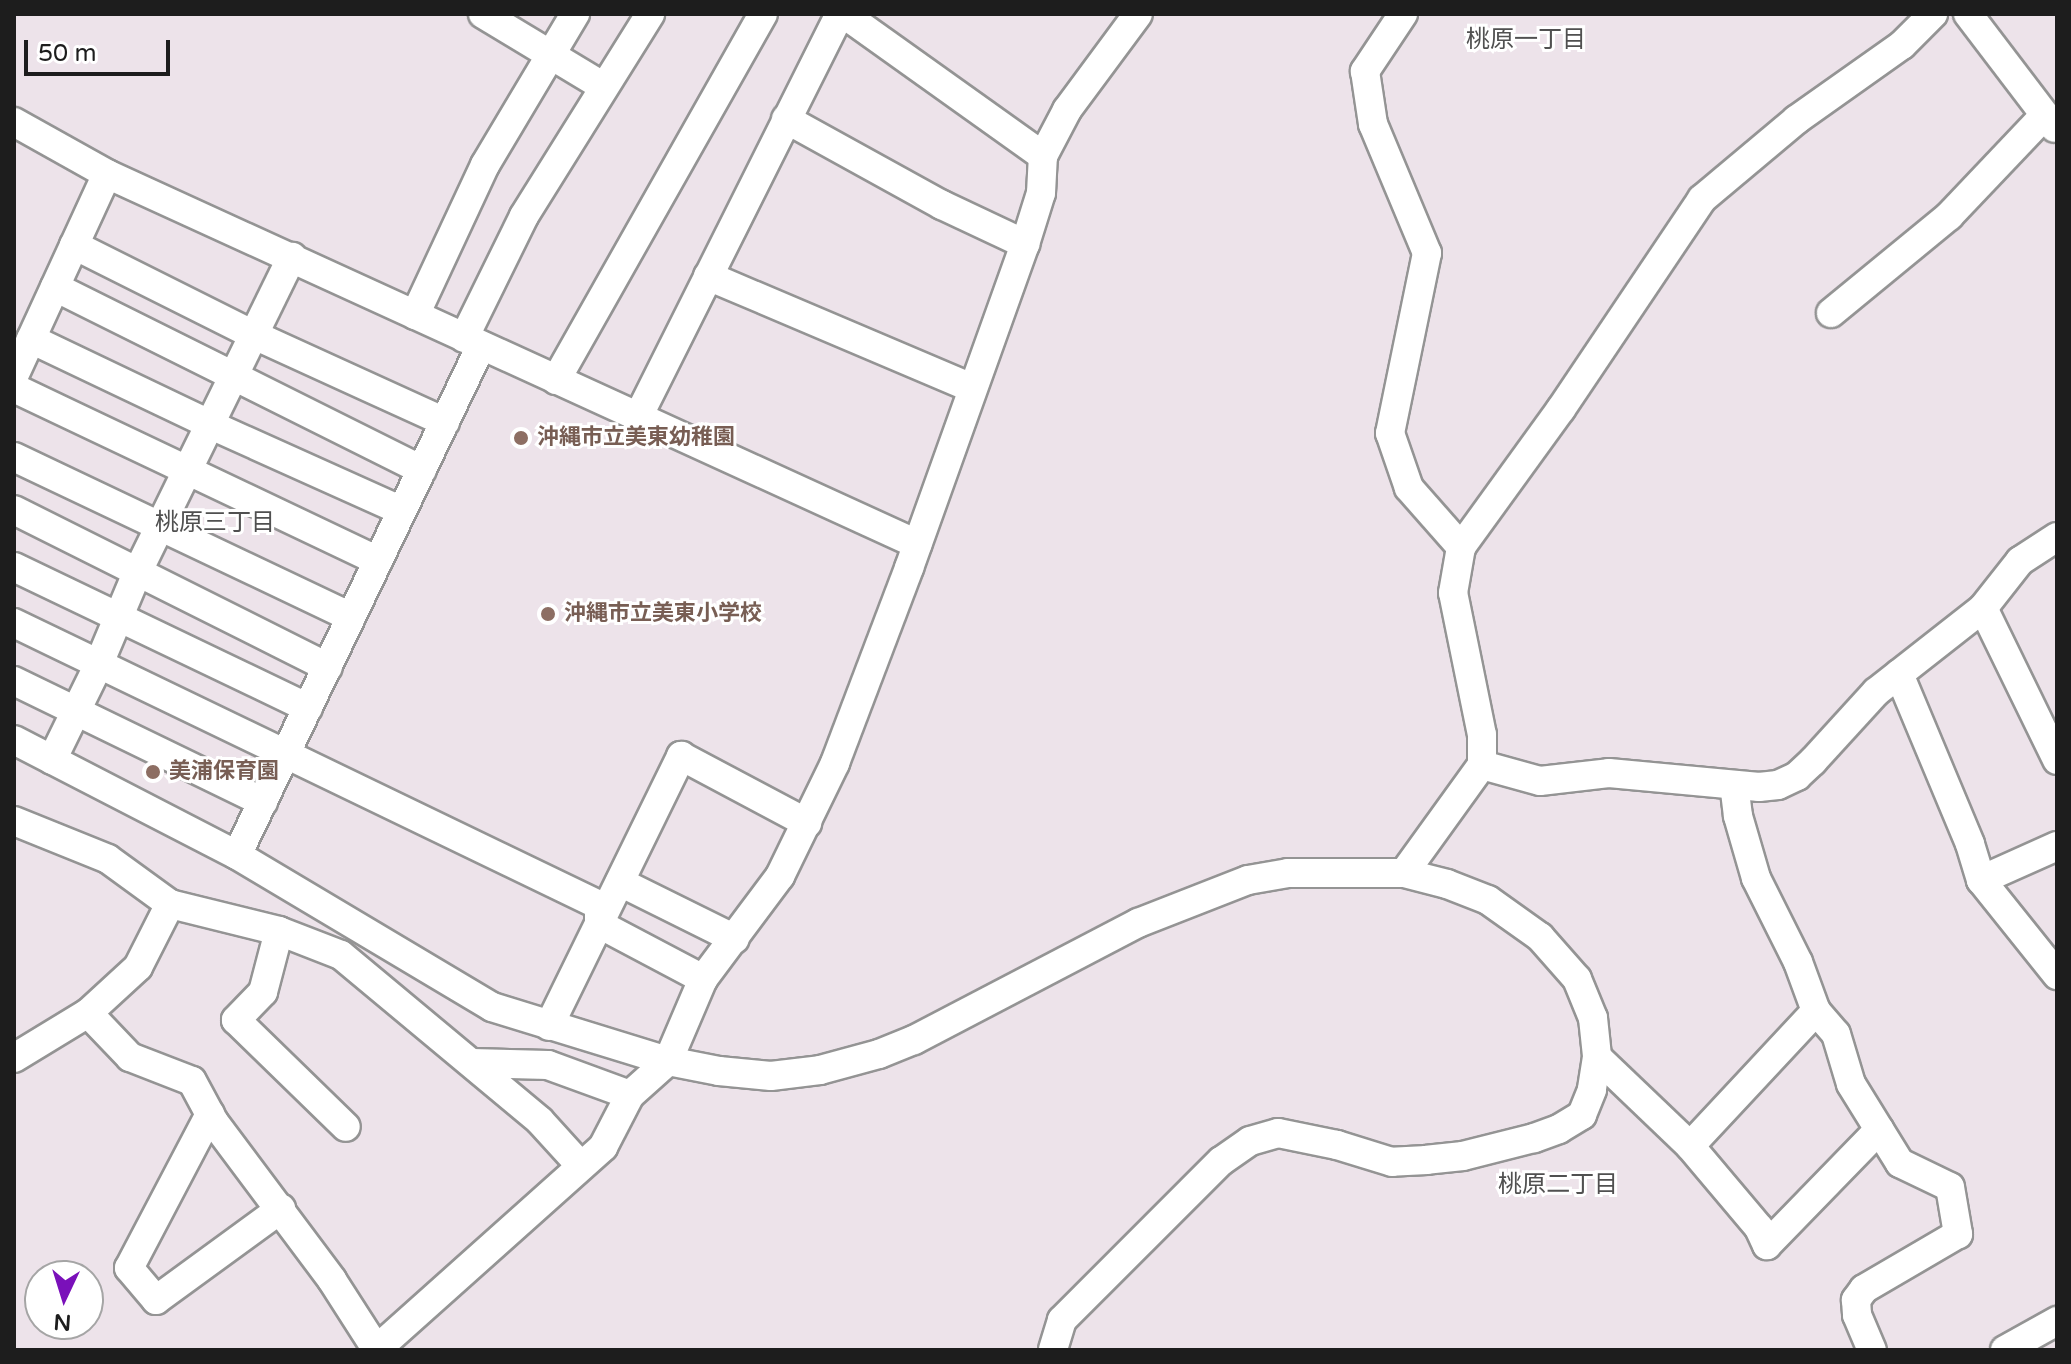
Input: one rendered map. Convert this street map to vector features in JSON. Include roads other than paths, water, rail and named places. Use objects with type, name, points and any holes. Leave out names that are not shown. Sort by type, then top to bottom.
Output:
[{"type":"street","points":[[483,14],[549,57],[604,87]]},
{"type":"street","points":[[415,315],[485,165],[575,14]]},
{"type":"street","points":[[237,855],[445,422],[473,342],[524,216],[650,14]]},
{"type":"street","points":[[556,380],[763,14]]},
{"type":"street","points":[[638,417],[786,119],[842,14],[1043,156]]},
{"type":"street","points":[[88,1013],[130,1057],[192,1081],[210,1114],[281,1209],[376,1350],[603,1147],[630,1095],[668,1061],[703,979],[780,876],[807,823],[835,763],[1025,244],[1041,193],[1043,156],[1067,110],[1138,14]]},
{"type":"street","points":[[1403,14],[1365,71],[1373,124],[1427,253],[1390,433],[1409,488],[1461,547]]},
{"type":"street","points":[[1404,873],[1482,765],[1482,735],[1453,593],[1461,547],[1561,409],[1702,199],[1796,120],[1902,45],[1933,14]]},
{"type":"street","points":[[1831,313],[1949,216],[2051,123],[1968,14]]},
{"type":"street","points":[[786,119],[942,205],[1025,244]]},
{"type":"street","points":[[14,122],[107,174],[917,544]]},
{"type":"street","points":[[14,376],[107,174]]},
{"type":"street","points":[[74,245],[254,335],[445,422]]},
{"type":"street","points":[[52,760],[98,666],[138,571],[292,257]]},
{"type":"street","points":[[708,276],[972,388]]},
{"type":"street","points":[[55,287],[422,470]]},
{"type":"street","points":[[31,339],[402,511]]},
{"type":"street","points":[[14,388],[378,561]]},
{"type":"street","points":[[14,457],[351,617]]},
{"type":"street","points":[[14,510],[328,667]]},
{"type":"street","points":[[1482,765],[1540,781],[1609,773],[1734,785],[1778,785],[1797,776],[1876,692],[1983,608],[2020,561],[2057,537]]},
{"type":"street","points":[[14,567],[308,708]]},
{"type":"street","points":[[1983,608],[2057,760]]},
{"type":"street","points":[[14,623],[599,905],[599,924]]},
{"type":"street","points":[[1899,674],[1958,814],[1981,880],[2057,975]]},
{"type":"street","points":[[14,681],[263,802]]},
{"type":"street","points":[[14,740],[237,855],[492,1007],[668,1061],[719,1071],[771,1076],[851,1063],[914,1040],[1138,923],[1248,880],[1288,873],[1404,873],[1447,884],[1488,900],[1540,937],[1577,979],[1593,1018],[1597,1057],[1592,1090],[1582,1115],[1559,1129],[1463,1156],[1392,1162],[1337,1145],[1278,1133],[1250,1141],[1221,1161],[1062,1320],[1053,1350]]},
{"type":"street","points":[[549,1026],[681,756],[807,823]]},
{"type":"street","points":[[1734,785],[1738,816],[1767,907],[1798,962],[1816,1011],[1836,1034],[1851,1084],[1900,1163],[1950,1187],[1958,1234],[1864,1289],[1856,1300],[1857,1315],[1872,1350]]},
{"type":"street","points":[[14,821],[108,859],[170,904],[279,931],[341,955],[540,1121],[580,1165]]},
{"type":"street","points":[[1981,880],[2057,846]]},
{"type":"street","points":[[620,882],[735,939]]},
{"type":"street","points":[[14,1058],[88,1013],[138,967],[170,904]]},
{"type":"street","points":[[599,924],[703,979]]},
{"type":"street","points":[[279,931],[263,992],[236,1020],[346,1127]]},
{"type":"street","points":[[1690,1146],[1816,1011]]},
{"type":"street","points":[[1597,1057],[1690,1146],[1759,1228],[1767,1245],[1879,1130]]},
{"type":"street","points":[[472,1063],[548,1065],[630,1095]]},
{"type":"street","points":[[210,1114],[129,1268],[156,1300],[281,1209]]},
{"type":"street","points":[[2005,1350],[2057,1321]]},
{"type":"place","name":"沖縄市立美東幼稚園","points":[[521,438]]},
{"type":"place","name":"沖縄市立美東小学校","points":[[548,614]]},
{"type":"place","name":"美浦保育園","points":[[153,772]]},
{"type":"district","name":"桃原一丁目","points":[[1526,40]]},
{"type":"district","name":"桃原三丁目","points":[[215,523]]},
{"type":"district","name":"桃原二丁目","points":[[1558,1185]]}]
